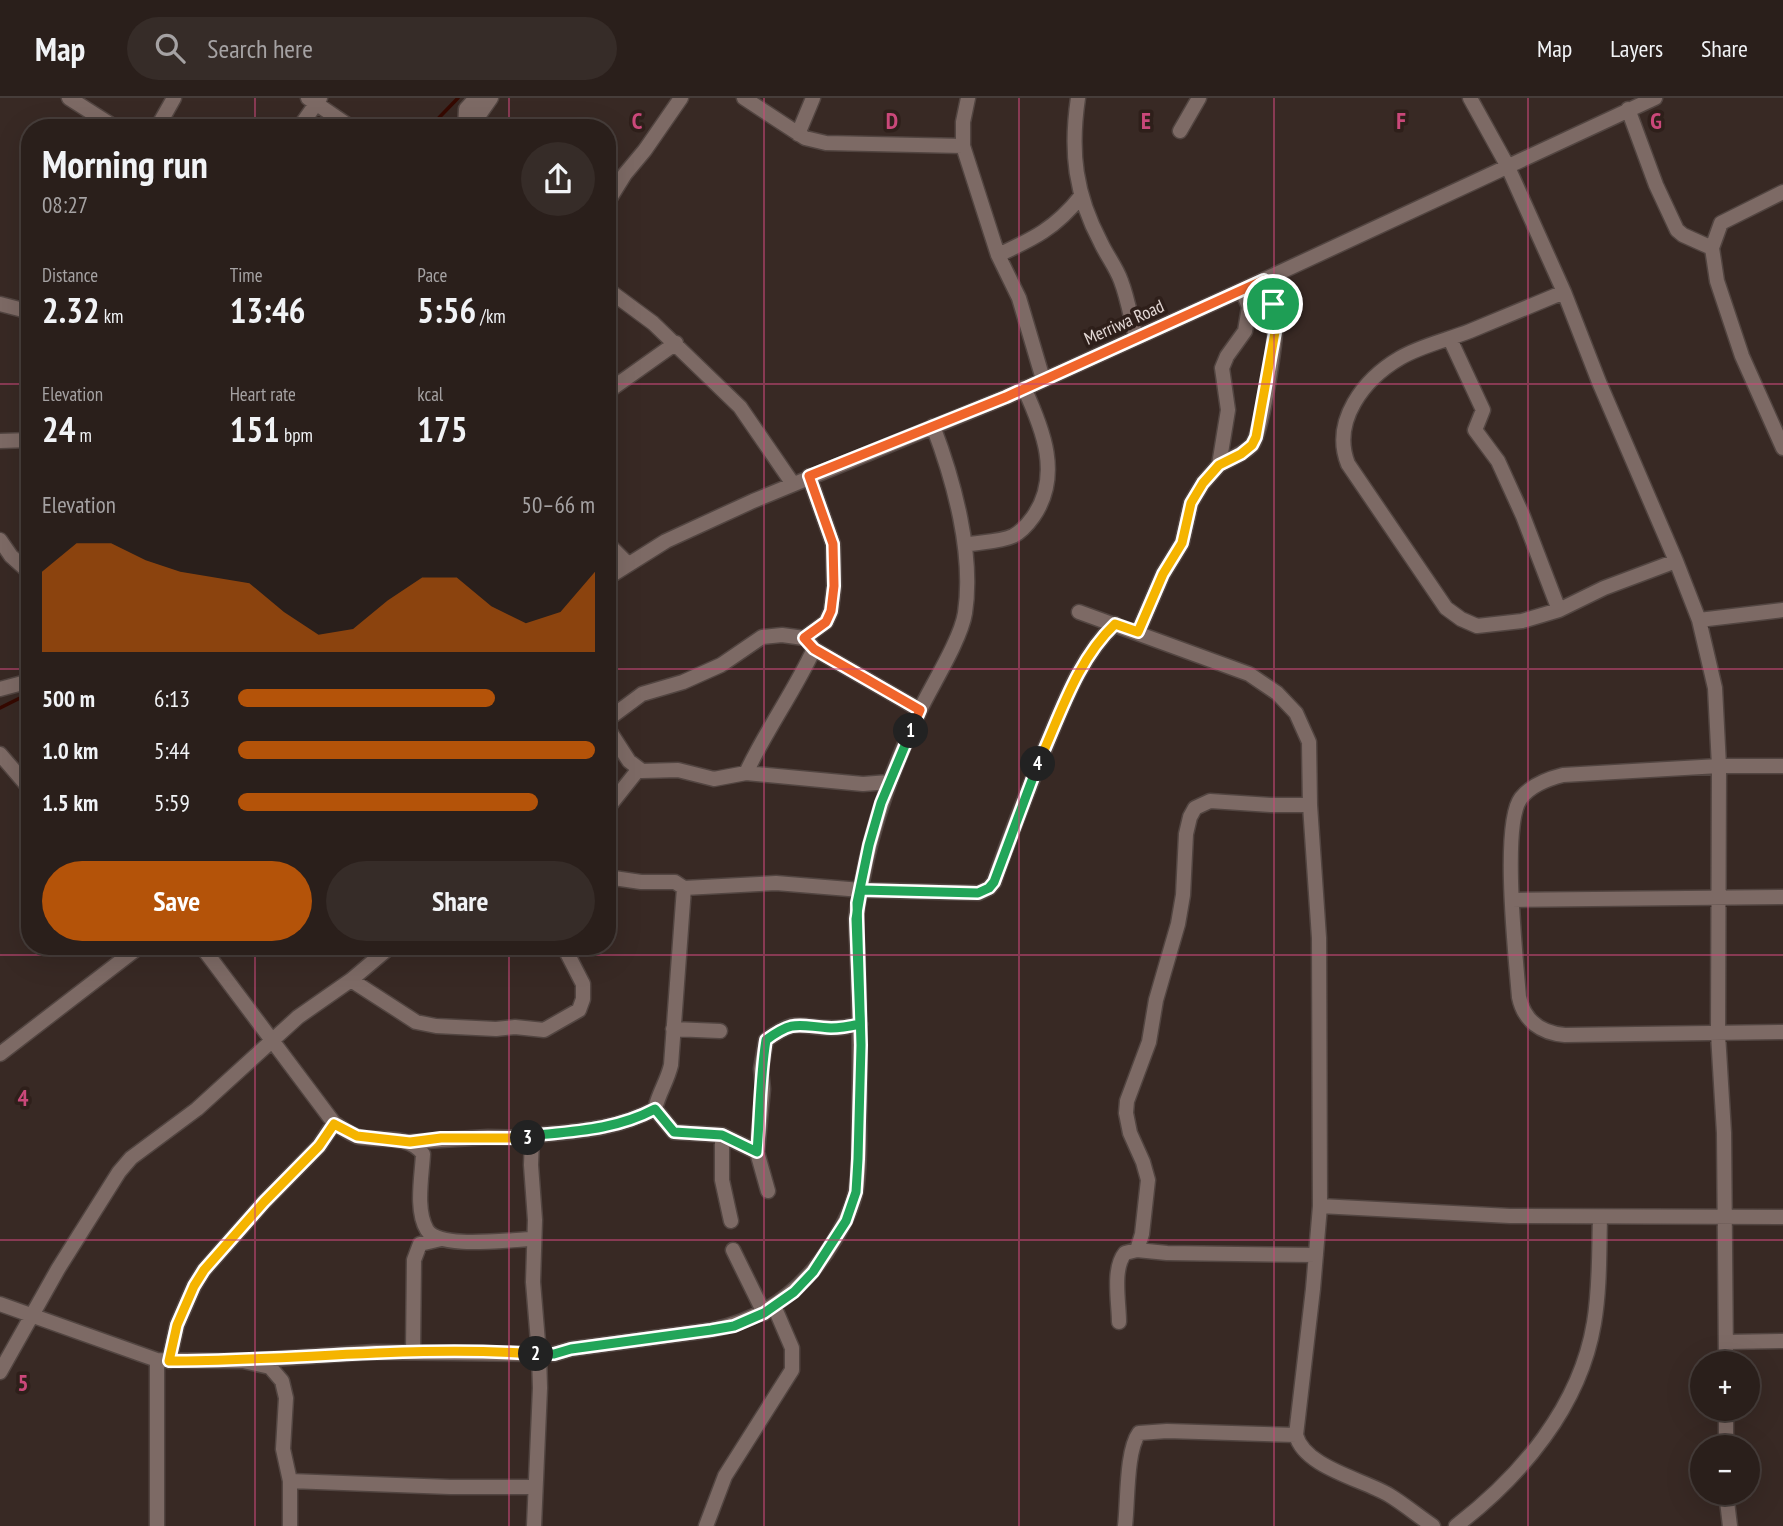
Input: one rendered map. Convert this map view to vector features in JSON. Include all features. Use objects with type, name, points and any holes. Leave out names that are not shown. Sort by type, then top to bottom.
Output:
[{"type":"street","points":[[69,98],[102,119]]},
{"type":"street","points":[[162,119],[174,98]]},
{"type":"street","points":[[467,119],[466,109],[476,98]]},
{"type":"street","points":[[474,119],[491,98]]},
{"type":"street","points":[[616,188],[681,98]]},
{"type":"street","points":[[744,98],[798,134],[825,143],[963,146]]},
{"type":"street","points":[[798,134],[813,98]]},
{"type":"street","points":[[968,98],[963,122],[963,146],[998,255],[1019,298],[1043,379]]},
{"type":"street","points":[[1078,98],[1073,140],[1075,171],[1081,196],[1100,243],[1121,282],[1136,338]]},
{"type":"street","points":[[1180,131],[1199,98]]},
{"type":"street","points":[[1470,98],[1507,166],[1564,292],[1599,382],[1676,561],[1699,620],[1715,688],[1719,766],[1718,1034],[1725,1216],[1726,1351]]},
{"type":"street","name":"Merriwa Road","points":[[616,572],[666,541],[809,476],[933,426],[1136,338],[1655,98]]},
{"type":"street","points":[[304,119],[314,100],[340,119]]},
{"type":"street","points":[[1628,109],[1656,185],[1677,230],[1712,248]]},
{"type":"street","points":[[1783,192],[1721,223],[1712,248],[1717,281],[1727,317],[1742,356],[1780,430],[1783,448]]},
{"type":"street","points":[[998,255],[1041,235],[1058,222],[1081,196]]},
{"type":"street","points":[[1138,632],[1163,574],[1182,543],[1191,503],[1203,483],[1219,465],[1252,445],[1258,430],[1275,332],[1273,304],[1264,280]]},
{"type":"street","points":[[1219,465],[1228,410],[1222,368],[1245,331],[1249,307],[1242,290]]},
{"type":"street","points":[[1564,292],[1400,358],[1366,386],[1345,419],[1342,440],[1348,464],[1446,608],[1461,620],[1477,626],[1522,621],[1559,610],[1604,588],[1676,561]]},
{"type":"street","points":[[616,296],[676,343],[740,408],[793,484]]},
{"type":"street","points":[[0,304],[21,309]]},
{"type":"street","points":[[1450,339],[1483,410],[1475,430],[1498,461],[1523,516],[1559,610]]},
{"type":"street","points":[[616,386],[676,343]]},
{"type":"street","points":[[965,545],[1013,536],[1028,525],[1046,493],[1049,461],[1040,421],[1024,387]]},
{"type":"street","points":[[0,1304],[163,1360],[243,1361],[374,1352],[554,1354],[571,1349],[734,1326],[769,1310],[794,1292],[821,1262],[846,1221],[856,1192],[860,1024],[856,919],[869,845],[889,782],[965,615],[965,545],[933,426]]},
{"type":"street","points":[[0,441],[21,440]]},
{"type":"street","points":[[746,773],[801,676],[809,643],[829,616],[834,576],[833,544],[809,476]]},
{"type":"street","points":[[0,540],[10,556],[21,565]]},
{"type":"street","points":[[616,552],[628,564]]},
{"type":"street","points":[[1699,620],[1783,610]]},
{"type":"street","points":[[1079,612],[1250,674],[1278,693],[1296,713],[1309,742],[1310,805],[1319,938],[1320,1206],[1296,1435],[1300,1447],[1318,1462],[1389,1495],[1433,1526]]},
{"type":"street","points":[[616,878],[641,882],[675,882],[684,888],[776,883],[861,890],[978,893],[989,888],[994,882],[1032,776],[1060,712],[1082,667],[1103,635],[1115,624]]},
{"type":"street","points":[[616,712],[636,697],[683,682],[709,670],[762,637],[782,635],[809,643],[920,710]]},
{"type":"street","points":[[0,689],[21,683]]},
{"type":"street","points":[[616,741],[638,770],[678,770],[714,779],[746,773],[863,784],[889,782]]},
{"type":"street","points":[[0,754],[21,778]]},
{"type":"street","points":[[1783,766],[1719,766],[1563,775],[1534,786],[1521,798],[1514,811],[1512,826],[1512,900],[1520,1004],[1537,1027],[1565,1035],[1783,1032]]},
{"type":"street","points":[[616,798],[638,770]]},
{"type":"street","points":[[1137,1250],[1142,1234],[1148,1180],[1130,1133],[1126,1113],[1127,1101],[1149,1042],[1156,1000],[1178,924],[1190,817],[1195,808],[1210,801],[1310,805]]},
{"type":"street","points":[[208,955],[334,1124],[357,1136],[410,1142],[476,1137],[532,1138],[537,1135],[607,1127],[632,1121],[655,1109],[659,1091],[666,1082],[671,1065],[684,888]]},
{"type":"street","points":[[1512,900],[1783,897]]},
{"type":"street","points":[[0,1054],[129,955]]},
{"type":"street","points":[[0,1372],[31,1315],[110,1185],[131,1158],[197,1109],[298,1017],[351,980],[381,955]]},
{"type":"street","points":[[351,980],[416,1022],[436,1026],[496,1029],[515,1027],[544,1031],[579,1010],[583,999],[583,984],[568,955]]},
{"type":"street","points":[[768,1191],[757,1152],[763,1089],[761,1069],[766,1040],[783,1028],[801,1023],[833,1028],[860,1024]]},
{"type":"street","points":[[673,1029],[720,1031]]},
{"type":"street","points":[[655,1109],[674,1132],[722,1135],[757,1152]]},
{"type":"street","points":[[157,1526],[163,1360],[194,1286],[204,1270],[264,1202],[319,1146],[334,1124]]},
{"type":"street","points":[[722,1135],[722,1180],[731,1221]]},
{"type":"street","points":[[532,1138],[533,1282],[540,1388],[534,1526]]},
{"type":"street","points":[[410,1142],[423,1154],[421,1203],[424,1222],[430,1233],[459,1243],[534,1239]]},
{"type":"street","points":[[1320,1206],[1429,1213],[1783,1217]]},
{"type":"street","points":[[1456,1526],[1486,1503],[1507,1482],[1563,1411],[1576,1386],[1594,1325],[1600,1217]]},
{"type":"street","points":[[413,1352],[414,1260],[420,1244],[441,1239]]},
{"type":"street","points":[[706,1526],[725,1476],[792,1370],[792,1348],[733,1250]]},
{"type":"street","points":[[1119,1322],[1119,1264],[1125,1252],[1137,1250],[1167,1253],[1316,1255]]},
{"type":"street","points":[[1726,1342],[1783,1341]]},
{"type":"street","points":[[243,1361],[270,1367],[282,1381],[286,1398],[284,1448],[290,1481],[289,1526]]},
{"type":"street","points":[[1125,1526],[1129,1459],[1139,1433],[1167,1431],[1296,1435]]},
{"type":"street","points":[[290,1481],[534,1487]]},
{"type":"street","points":[[1727,1505],[1730,1526]]},
{"type":"waterway","points":[[438,119],[458,98]]},
{"type":"waterway","points":[[0,708],[21,698]]},
{"type":"route","points":[[1273,304],[1264,280],[1006,397],[809,476],[835,554],[831,611],[826,622],[804,638],[814,649],[920,710],[881,803],[857,903],[861,1045],[856,1192],[846,1221],[828,1252],[794,1292],[764,1313],[734,1326],[571,1349],[554,1354],[374,1352],[243,1361],[169,1361],[177,1325],[204,1270],[264,1202],[319,1146],[334,1124],[357,1136],[410,1142],[441,1138],[532,1138],[537,1135],[607,1127],[632,1121],[655,1109],[674,1132],[722,1135],[757,1152],[763,1089],[761,1069],[766,1040],[783,1028],[801,1023],[833,1028],[860,1024],[856,919],[857,903],[861,890],[978,893],[989,888],[994,882],[1032,776],[1082,667],[1103,635],[1115,624],[1138,632],[1163,574],[1182,543],[1191,503],[1203,483],[1219,465],[1252,445],[1256,437],[1275,332],[1273,304]]}]
